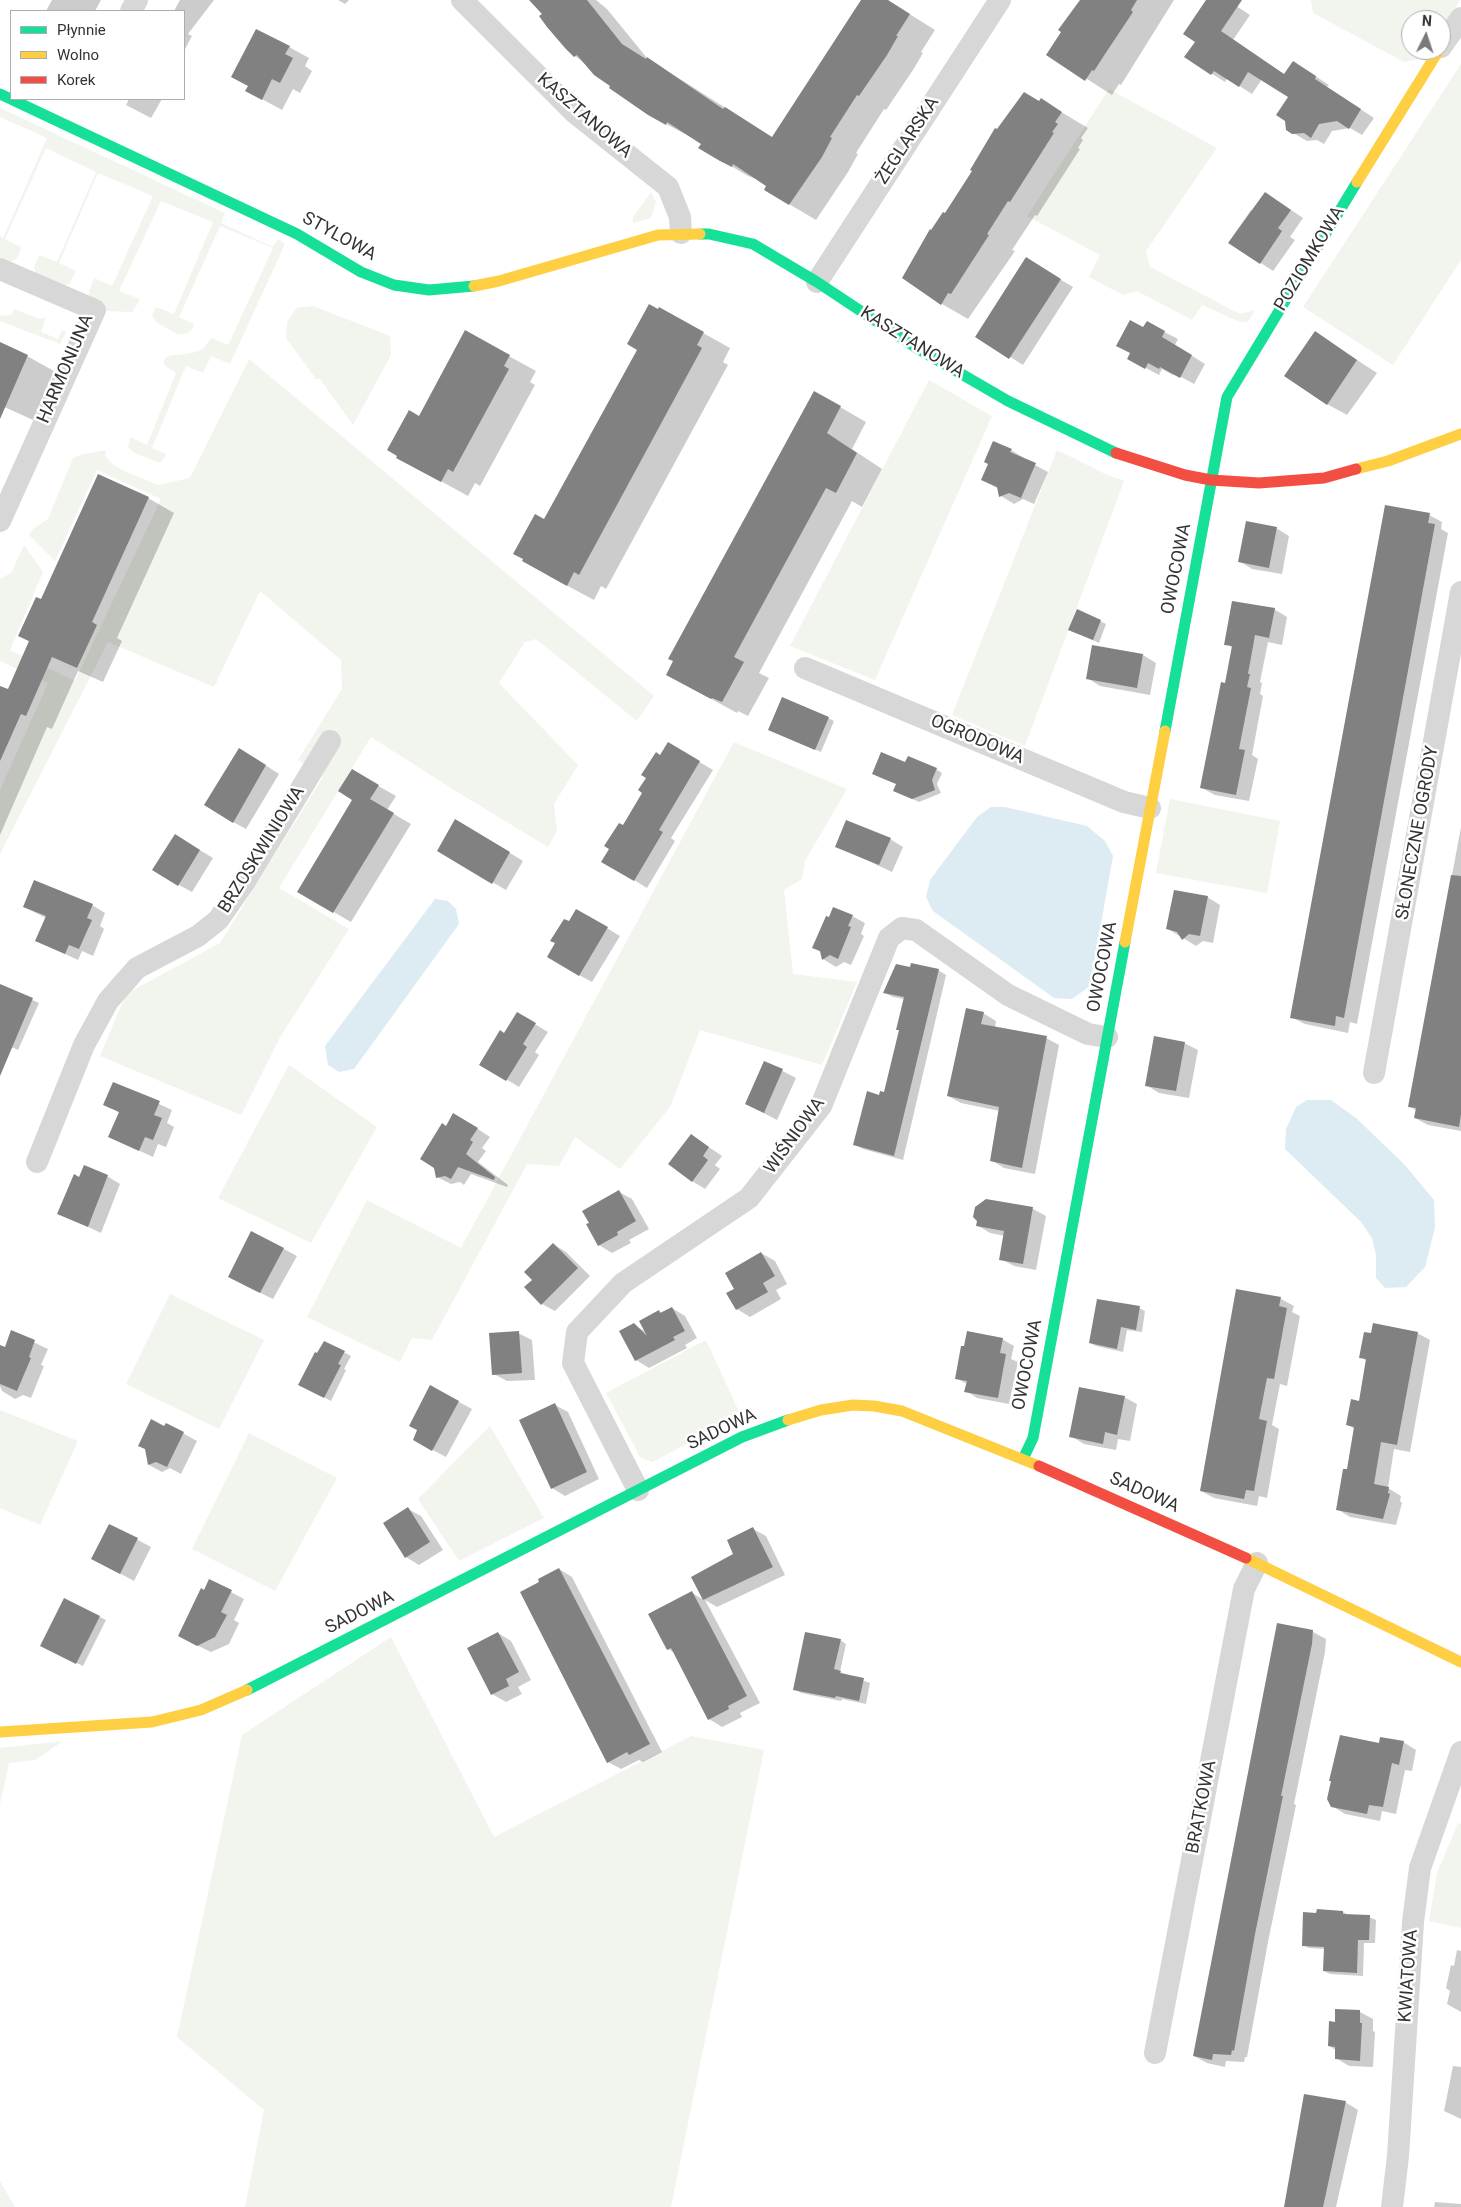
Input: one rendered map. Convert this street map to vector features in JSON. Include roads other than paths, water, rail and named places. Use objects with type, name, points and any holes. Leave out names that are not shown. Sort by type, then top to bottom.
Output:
[{"type":"street","name":"KASZTANOWA","points":[[462,0],[575,113],[668,187],[680,217],[681,233],[709,234],[753,244],[818,282],[914,347],[1008,401],[1125,458],[1164,470],[1211,480],[1259,483],[1324,478],[1388,461],[1461,434]]},
{"type":"street","name":"ŻEGLARSKA","points":[[818,282],[1000,0]]},
{"type":"street","name":"POZIOMKOWA","points":[[1451,33],[1461,18]]},
{"type":"street","name":"POZIOMKOWA","points":[[1211,480],[1227,397],[1407,98],[1433,60]]},
{"type":"street","name":"STYLOWA","points":[[13,100],[297,234],[361,272],[394,285],[429,290],[464,288],[499,281],[658,235],[681,233]]},
{"type":"street","name":"HARMONIJNA","points":[[0,269],[95,310],[0,521]]},
{"type":"street","name":"OWOCOWA","points":[[1023,1459],[1033,1438],[1211,480]]},
{"type":"street","name":"SŁONECZNE OGRODY","points":[[1374,1073],[1461,592]]},
{"type":"street","name":"OGRODOWA","points":[[805,668],[1124,802],[1150,808]]},
{"type":"street","name":"BRZOSKWINIOWA","points":[[37,1162],[84,1045],[108,1001],[137,968],[198,936],[218,920],[244,883],[330,741]]},
{"type":"street","name":"WIŚNIOWA","points":[[638,1490],[573,1363],[577,1332],[622,1283],[749,1198],[821,1106],[889,938],[902,928],[916,930],[1008,995],[1088,1034],[1107,1037]]},
{"type":"street","name":"SADOWA","points":[[0,1732],[152,1722],[201,1710],[241,1693],[742,1437],[792,1418],[821,1410],[853,1405],[874,1406],[902,1411],[1023,1459],[1257,1562],[1461,1662]]},
{"type":"street","name":"BRATKOWA","points":[[1155,2053],[1244,1589],[1257,1562]]},
{"type":"street","name":"KWIATOWA","points":[[1392,2207],[1398,2156],[1413,1922],[1420,1868],[1461,1752]]}]
